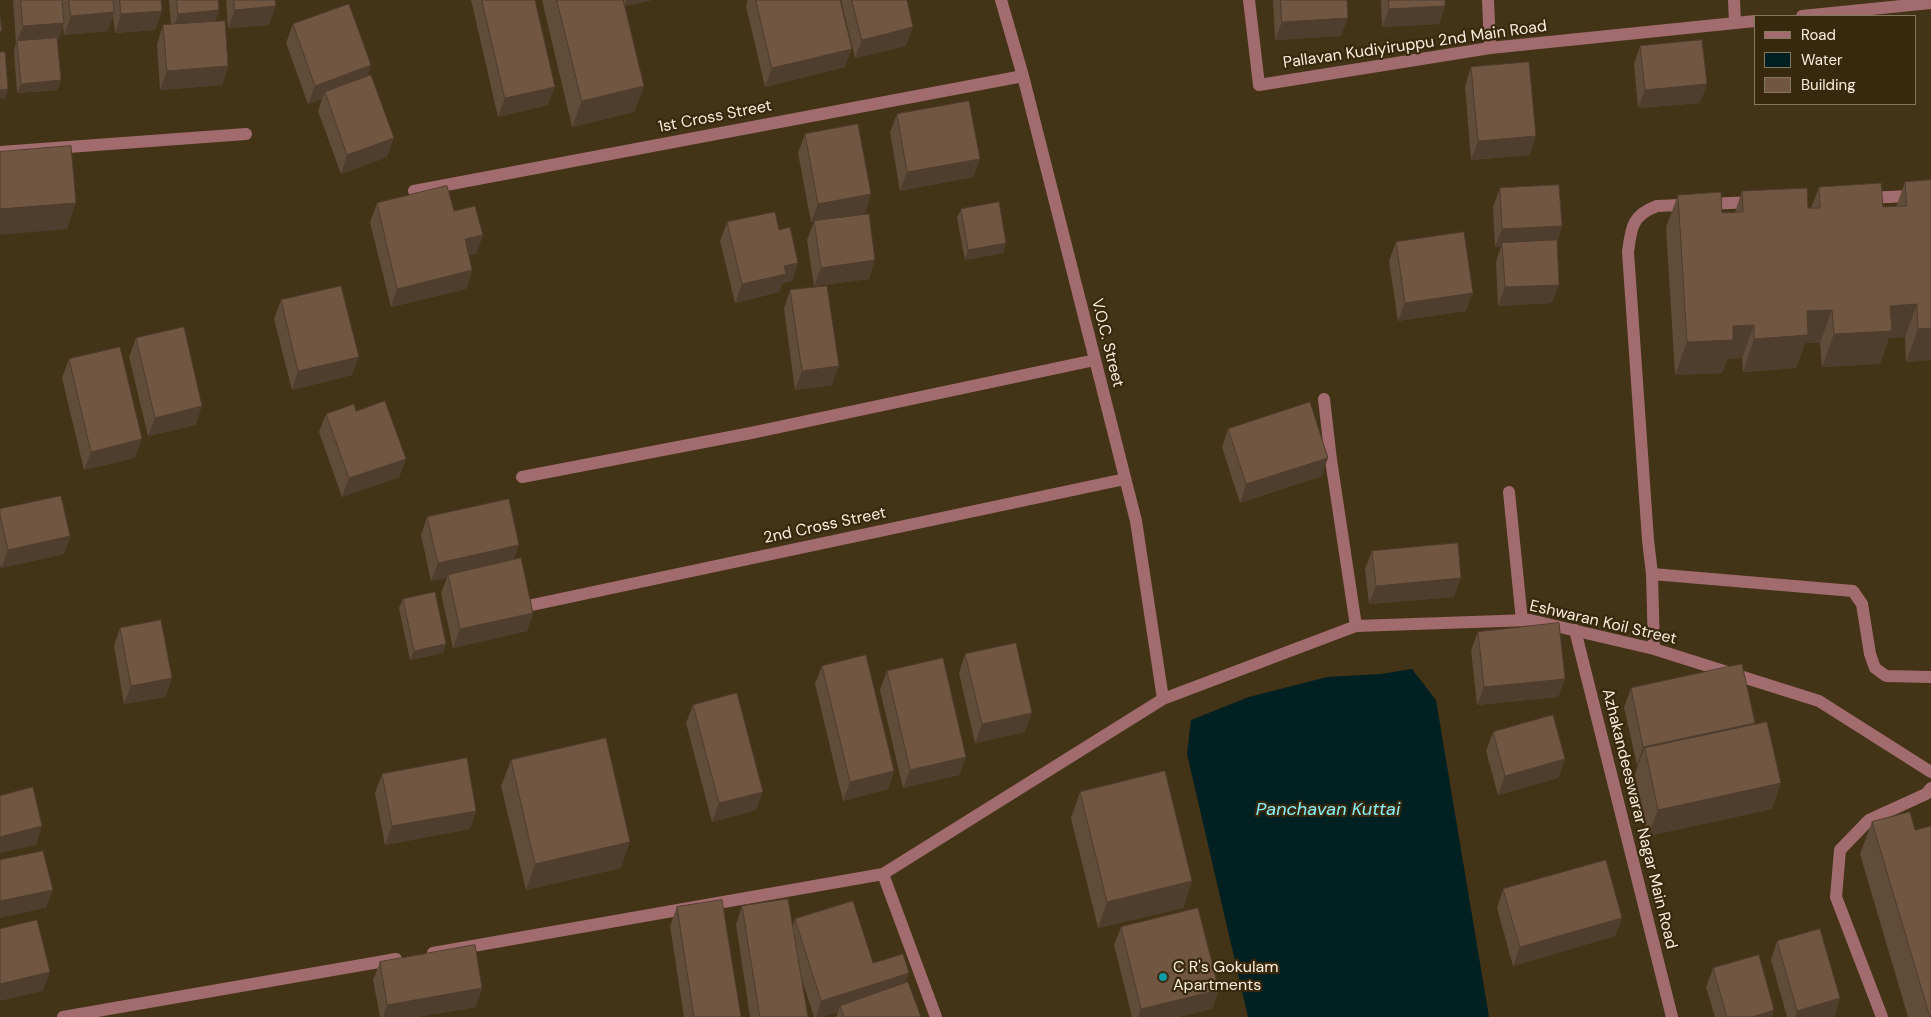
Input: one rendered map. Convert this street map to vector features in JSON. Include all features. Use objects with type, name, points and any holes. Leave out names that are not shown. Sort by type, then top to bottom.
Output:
[{"type":"street","name":"V.O.C. Street","points":[[1001,0],[1023,76],[1136,521],[1164,699]]},
{"type":"street","name":"Pallavan Kudiyiruppu 2nd Main Road","points":[[1250,0],[1260,85],[1490,48],[1754,21]]},
{"type":"street","points":[[1488,0],[1490,48]]},
{"type":"street","points":[[1734,0],[1735,23]]},
{"type":"street","points":[[1813,15],[1931,4]]},
{"type":"street","name":"1st Cross Street","points":[[414,191],[1023,76]]},
{"type":"street","points":[[0,152],[246,134]]},
{"type":"street","points":[[1853,198],[1931,195]]},
{"type":"street","points":[[1654,649],[1652,574],[1628,252],[1634,222],[1643,211],[1657,206],[1764,202]]},
{"type":"street","points":[[522,477],[751,433],[1095,360]]},
{"type":"street","points":[[1324,399],[1331,460],[1356,626]]},
{"type":"street","name":"2nd Cross Street","points":[[532,605],[1125,479]]},
{"type":"street","points":[[1509,492],[1522,620]]},
{"type":"street","points":[[1652,574],[1853,591],[1862,604],[1870,654],[1875,668],[1886,676],[1931,677]]},
{"type":"street","name":"Eshwaran Koil Street","points":[[883,874],[1164,699],[1356,626],[1530,620],[1654,649],[1819,701],[1931,772]]},
{"type":"street","name":"Azhakandeeswarar Nagar Main Road","points":[[1575,630],[1672,1017]]},
{"type":"street","points":[[1882,1017],[1836,897],[1840,850],[1869,820],[1926,794],[1931,788]]},
{"type":"street","points":[[424,954],[883,874],[936,1017]]},
{"type":"street","points":[[63,1017],[405,958]]},
{"type":"water","name":"Panchavan Kuttai","points":[[1412,669],[1436,700],[1489,1017],[1248,1017],[1187,754],[1191,720],[1249,697],[1327,677],[1381,674]]},
{"type":"building","points":[[21,0],[62,0],[64,23],[23,26]]},
{"type":"building","points":[[69,0],[113,0],[114,12],[71,16]]},
{"type":"building","points":[[120,0],[161,0],[162,11],[121,14]]},
{"type":"building","points":[[177,0],[218,0],[219,10],[178,14]]},
{"type":"building","points":[[234,0],[275,0],[276,6],[235,10]]},
{"type":"building","points":[[482,0],[535,0],[555,87],[505,98]]},
{"type":"building","points":[[557,0],[623,0],[644,86],[582,101]]},
{"type":"building","points":[[756,0],[840,0],[852,49],[772,68]]},
{"type":"building","points":[[852,0],[907,0],[913,27],[862,40]]},
{"type":"building","points":[[1281,0],[1347,0],[1348,18],[1282,22]]},
{"type":"building","points":[[1389,0],[1445,0],[1445,6],[1389,9]]},
{"type":"building","points":[[349,4],[371,65],[315,86],[293,24]]},
{"type":"building","points":[[225,21],[228,66],[167,71],[163,25]]},
{"type":"building","points":[[57,38],[61,80],[21,84],[17,41]]},
{"type":"building","points":[[1702,40],[1707,84],[1645,90],[1640,46]]},
{"type":"building","points":[[0,52],[5,52],[8,89],[0,90]]},
{"type":"building","points":[[1529,62],[1536,136],[1478,141],[1471,67]]},
{"type":"building","points":[[371,75],[394,138],[347,155],[325,92]]},
{"type":"building","points":[[969,101],[980,159],[907,172],[897,114]]},
{"type":"building","points":[[858,124],[871,194],[818,204],[805,134]]},
{"type":"building","points":[[71,146],[76,203],[0,209],[0,152]]},
{"type":"building","points":[[1931,180],[1931,328],[1918,329],[1917,304],[1890,306],[1892,331],[1834,334],[1832,310],[1807,311],[1808,335],[1754,339],[1754,325],[1733,326],[1733,340],[1687,342],[1678,195],[1721,192],[1722,213],[1743,212],[1742,191],[1807,188],[1808,208],[1820,208],[1819,187],[1881,183],[1883,207],[1907,206],[1905,182]]},
{"type":"building","points":[[1559,185],[1562,226],[1502,229],[1500,188]]},
{"type":"building","points":[[447,186],[454,211],[475,206],[483,235],[465,239],[472,270],[397,289],[377,203]]},
{"type":"building","points":[[999,202],[1006,243],[968,250],[961,209]]},
{"type":"building","points":[[775,212],[779,230],[790,227],[798,263],[784,266],[786,274],[742,284],[727,222]]},
{"type":"building","points":[[869,214],[875,260],[821,268],[814,221]]},
{"type":"building","points":[[1464,232],[1473,293],[1405,303],[1396,242]]},
{"type":"building","points":[[1557,240],[1559,285],[1505,287],[1502,243]]},
{"type":"building","points":[[341,286],[359,357],[298,371],[281,300]]},
{"type":"building","points":[[827,286],[839,366],[802,371],[790,290]]},
{"type":"building","points":[[184,327],[202,406],[155,418],[136,338]]},
{"type":"building","points":[[120,347],[142,439],[91,452],[69,359]]},
{"type":"building","points":[[385,401],[406,459],[349,478],[326,414],[354,404],[356,411]]},
{"type":"building","points":[[1310,402],[1328,458],[1246,484],[1228,429]]},
{"type":"building","points":[[61,496],[70,536],[8,550],[0,509]]},
{"type":"building","points":[[509,499],[519,545],[438,563],[427,517]]},
{"type":"building","points":[[1458,543],[1461,578],[1376,586],[1372,551]]},
{"type":"building","points":[[521,558],[533,613],[460,629],[448,575]]},
{"type":"building","points":[[435,592],[446,644],[414,651],[403,599]]},
{"type":"building","points":[[161,620],[172,678],[131,686],[120,628]]},
{"type":"building","points":[[1559,623],[1565,679],[1484,687],[1478,632]]},
{"type":"building","points":[[1016,643],[1032,713],[982,724],[965,654]]},
{"type":"building","points":[[866,655],[894,771],[850,782],[822,666]]},
{"type":"building","points":[[943,658],[966,757],[910,770],[887,671]]},
{"type":"building","points":[[1742,664],[1755,723],[1643,747],[1631,688]]},
{"type":"building","points":[[737,693],[763,792],[719,803],[693,705]]},
{"type":"building","points":[[1553,715],[1565,759],[1505,776],[1493,732]]},
{"type":"building","points":[[1767,722],[1781,783],[1658,810],[1645,748]]},
{"type":"building","points":[[606,738],[630,842],[535,864],[511,760]]},
{"type":"building","points":[[467,758],[476,811],[392,826],[382,774]]},
{"type":"building","points":[[1165,771],[1192,881],[1107,902],[1080,792]]},
{"type":"building","points":[[33,787],[42,826],[0,837],[0,796]]},
{"type":"building","points":[[1910,812],[1915,830],[1931,826],[1931,1017],[1872,822]]},
{"type":"building","points":[[43,851],[53,890],[0,901],[0,860]]},
{"type":"building","points":[[1606,860],[1622,918],[1520,947],[1503,889]]},
{"type":"building","points":[[788,899],[808,1017],[760,1017],[742,906]]},
{"type":"building","points":[[722,900],[741,1017],[694,1017],[677,907]]},
{"type":"building","points":[[853,901],[873,963],[903,954],[909,973],[821,1001],[795,919]]},
{"type":"building","name":"C R's Gokulam Apartments","points":[[1198,908],[1219,990],[1141,1009],[1121,927]]},
{"type":"building","points":[[37,920],[50,972],[0,984],[0,929]]},
{"type":"building","points":[[1820,929],[1840,998],[1797,1011],[1777,941]]},
{"type":"building","points":[[475,945],[482,988],[387,1005],[380,962]]},
{"type":"building","points":[[1759,955],[1774,1010],[1752,1017],[1727,1017],[1713,968]]},
{"type":"building","points":[[908,982],[921,1017],[844,1017],[840,1006]]},
{"type":"place","name":"C R's Gokulam Apartments","points":[[1163,977]]}]
